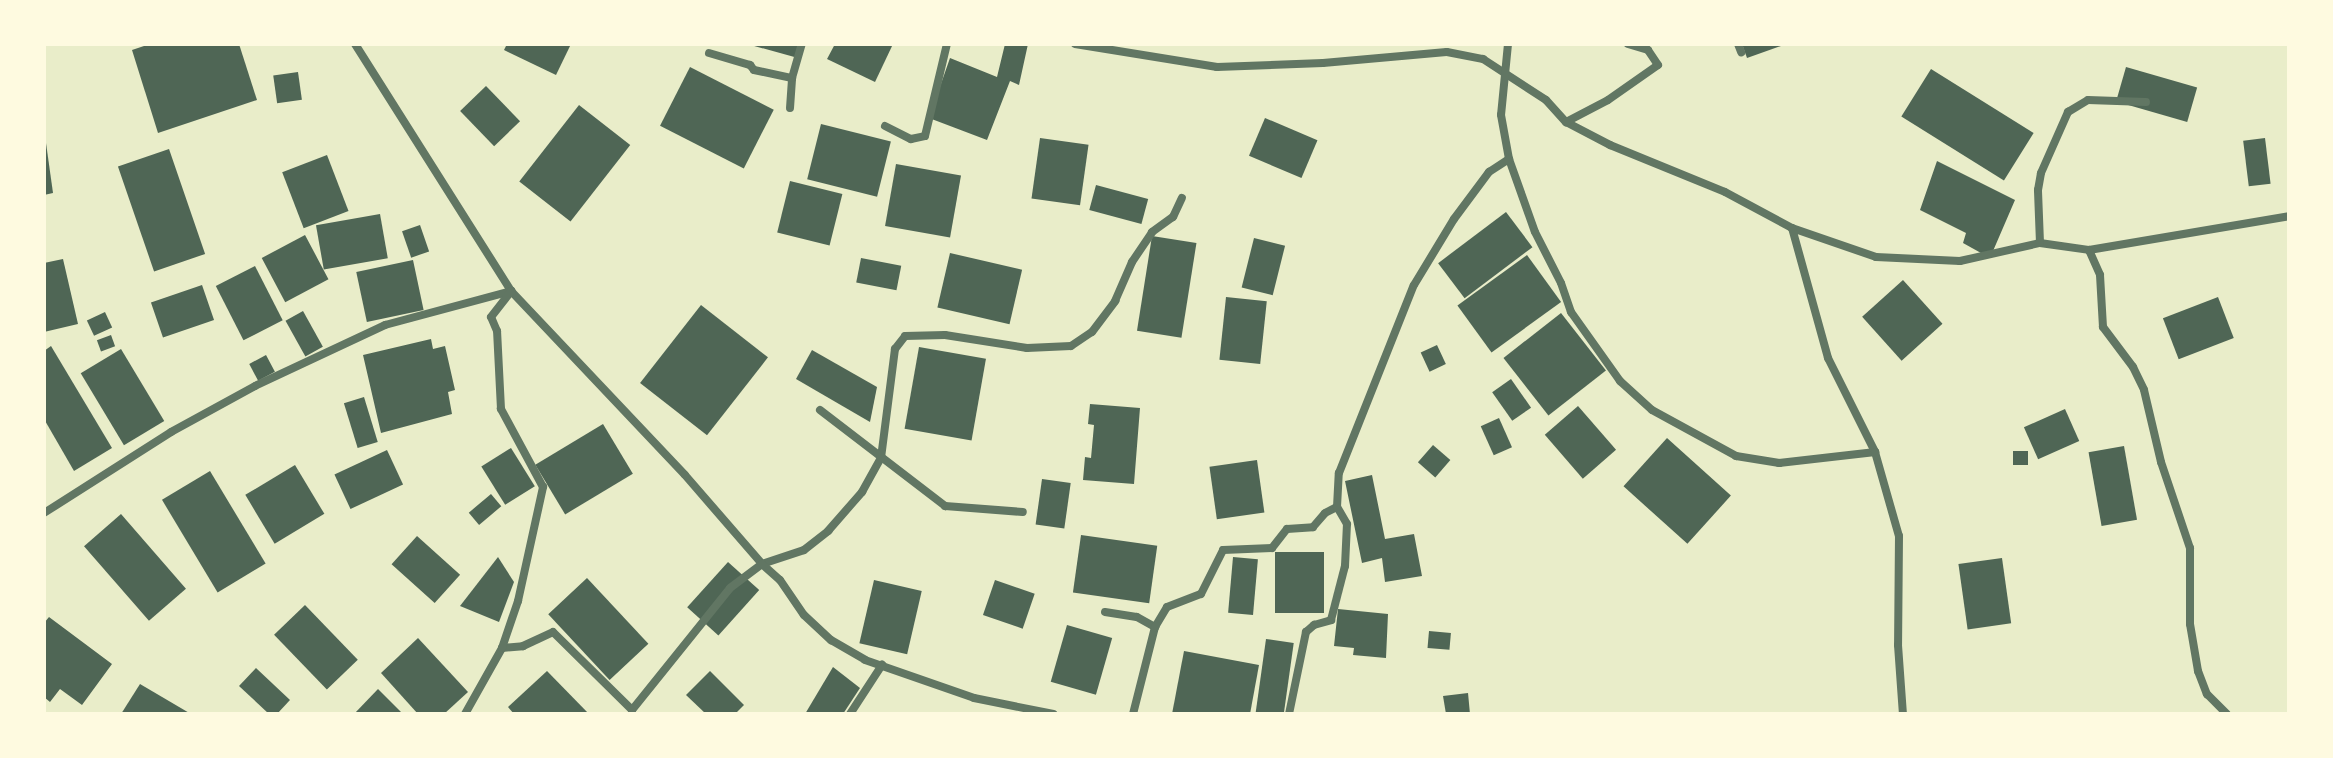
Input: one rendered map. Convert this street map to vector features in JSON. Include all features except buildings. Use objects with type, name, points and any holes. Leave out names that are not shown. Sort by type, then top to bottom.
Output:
[{"type":"street","points":[[355,44],[511,291],[780,580],[804,615],[831,640],[865,660],[974,698],[1053,714]]},
{"type":"street","points":[[790,108],[792,78],[802,44]]},
{"type":"street","points":[[885,126],[911,139],[925,136],[947,44]]},
{"type":"street","points":[[1075,44],[1217,67],[1323,63],[1447,52],[1483,59],[1546,100],[1566,122],[1610,145],[1725,192],[1792,228],[1876,257],[1960,261],[2040,243],[2089,250],[2289,216]]},
{"type":"street","points":[[1508,44],[1501,115],[1509,159],[1535,232],[1571,312],[1620,381],[1652,410],[1736,456],[1779,463],[1875,452]]},
{"type":"street","points":[[1566,122],[1608,100],[1658,65],[1648,50],[1628,44]]},
{"type":"street","points":[[709,53],[750,65],[754,70],[792,78]]},
{"type":"street","points":[[2040,243],[2038,190],[2041,173],[2068,112],[2088,100],[2146,102]]},
{"type":"street","points":[[1289,714],[1306,632],[1314,625],[1331,620],[1345,566],[1347,524],[1337,507],[1339,473],[1414,285],[1454,219],[1489,172],[1509,159]]},
{"type":"street","points":[[502,648],[523,646],[553,632],[632,710],[730,588],[762,564],[804,550],[828,531],[862,492],[881,458],[895,349],[905,336],[945,335],[1027,348],[1071,346],[1092,332],[1115,301],[1132,262],[1152,232],[1173,217],[1182,198]]},
{"type":"street","points":[[1792,228],[1828,358],[1875,452],[1899,536],[1898,645],[1903,714]]},
{"type":"street","points":[[2089,250],[2100,275],[2103,327],[2133,367],[2144,390],[2161,462],[2190,548],[2190,624],[2198,671],[2207,694],[2227,714]]},
{"type":"street","points":[[44,513],[171,432],[255,386],[385,325],[511,291]]},
{"type":"street","points":[[465,714],[502,648],[518,601],[543,487],[501,409],[497,331],[491,317],[511,291]]},
{"type":"street","points":[[820,410],[945,506],[1023,512]]},
{"type":"street","points":[[1133,714],[1155,627],[1167,607],[1201,594],[1223,550],[1272,548],[1287,529],[1313,527],[1325,513],[1337,507]]},
{"type":"street","points":[[1105,612],[1137,617],[1155,627]]},
{"type":"street","points":[[850,714],[882,665]]}]
